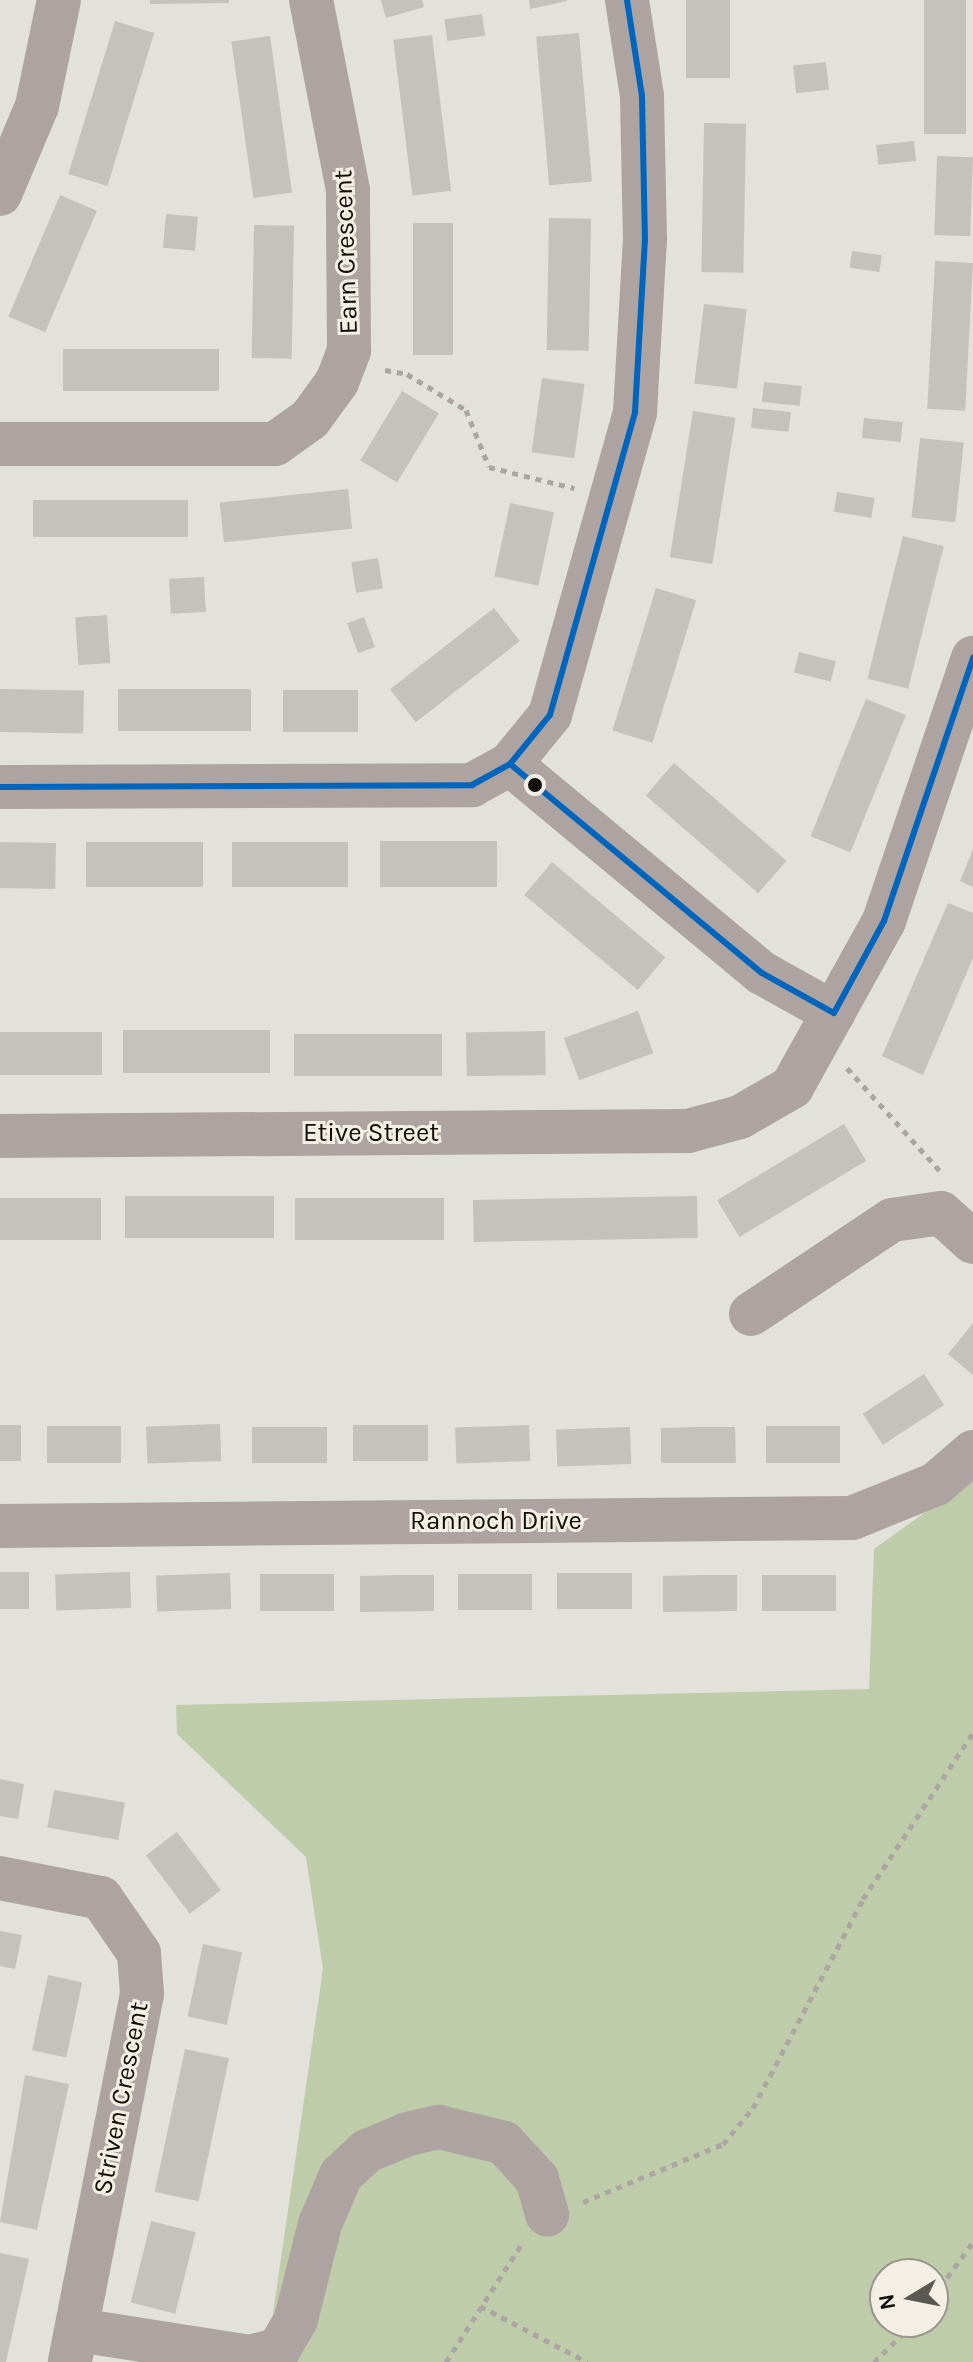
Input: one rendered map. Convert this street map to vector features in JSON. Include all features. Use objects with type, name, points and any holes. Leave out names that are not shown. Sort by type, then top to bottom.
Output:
[{"type":"street","points":[[0,194],[37,106],[59,0]]},
{"type":"street","name":"Earn Crescent","points":[[0,444],[275,444],[310,419],[344,362],[348,190],[311,0]]},
{"type":"street","points":[[0,787],[472,785],[510,764],[550,715],[615,499],[635,412],[645,241],[642,96],[627,0]]},
{"type":"street","name":"Etive Street","points":[[0,1136],[688,1131],[740,1117],[792,1087],[884,921],[973,658]]},
{"type":"street","points":[[510,764],[827,1025]]},
{"type":"street","points":[[751,1314],[906,1216],[941,1213],[973,1242]]},
{"type":"street","name":"Rannoch Drive","points":[[0,1526],[852,1518],[936,1484],[973,1452]]},
{"type":"street","name":"Striven Crescent","points":[[0,1878],[101,1898],[139,1953],[142,1994],[74,2346]]},
{"type":"street","points":[[74,2346],[250,2357],[279,2349],[296,2319],[320,2224],[341,2175],[367,2151],[408,2134],[439,2127],[504,2143],[537,2179],[547,2215]]},
{"type":"path","points":[[344,362],[407,374],[466,410],[489,467],[615,499]]},
{"type":"path","points":[[827,1025],[952,1182]]},
{"type":"path","points":[[446,2362],[480,2306],[547,2215],[723,2144],[753,2108],[932,1785],[973,1733]]},
{"type":"path","points":[[949,2275],[973,2242]]},
{"type":"path","points":[[480,2306],[587,2362]]},
{"type":"path","points":[[874,2362],[899,2338]]},
{"type":"green space","points":[[973,1478],[973,2362],[266,2362],[323,1969],[306,1857],[177,1734],[176,1705],[869,1689],[874,1549]]},
{"type":"building","points":[[150,0],[229,0],[229,3],[150,4]]},
{"type":"building","points":[[381,0],[422,0],[424,7],[386,18]]},
{"type":"building","points":[[529,0],[567,0],[567,1],[530,9]]},
{"type":"building","points":[[686,0],[730,0],[730,78],[686,78]]},
{"type":"building","points":[[924,0],[966,0],[966,134],[924,134]]},
{"type":"building","points":[[482,14],[485,36],[447,41],[444,19]]},
{"type":"building","points":[[115,21],[154,33],[107,186],[68,174]]},
{"type":"building","points":[[579,33],[592,181],[549,185],[536,37]]},
{"type":"building","points":[[432,35],[451,191],[412,196],[393,40]]},
{"type":"building","points":[[270,36],[292,192],[253,198],[231,41]]},
{"type":"building","points":[[826,62],[829,90],[796,93],[793,65]]},
{"type":"building","points":[[704,123],[746,124],[743,273],[701,272]]},
{"type":"building","points":[[914,141],[916,161],[878,165],[876,145]]},
{"type":"building","points":[[937,156],[973,157],[970,236],[934,235]]},
{"type":"building","points":[[60,195],[97,211],[45,332],[8,317]]},
{"type":"building","points":[[166,214],[198,217],[195,251],[163,248]]},
{"type":"building","points":[[549,218],[591,219],[589,351],[547,350]]},
{"type":"building","points":[[413,223],[453,223],[453,355],[413,355]]},
{"type":"building","points":[[254,225],[294,226],[292,359],[252,358]]},
{"type":"building","points":[[852,251],[882,255],[879,272],[850,268]]},
{"type":"building","points":[[935,261],[973,263],[965,411],[927,409]]},
{"type":"building","points":[[704,304],[747,309],[737,389],[694,383]]},
{"type":"building","points":[[63,349],[219,349],[219,391],[63,391]]},
{"type":"building","points":[[542,378],[585,384],[574,458],[532,452]]},
{"type":"building","points":[[764,382],[802,386],[800,406],[762,402]]},
{"type":"building","points":[[402,391],[439,413],[397,483],[360,460]]},
{"type":"building","points":[[753,408],[791,412],[789,432],[751,428]]},
{"type":"building","points":[[693,411],[735,418],[712,564],[670,557]]},
{"type":"building","points":[[864,418],[903,422],[901,442],[862,438]]},
{"type":"building","points":[[920,438],[964,443],[955,522],[912,518]]},
{"type":"building","points":[[348,489],[352,529],[224,542],[220,502]]},
{"type":"building","points":[[837,492],[875,498],[871,518],[834,512]]},
{"type":"building","points":[[33,500],[188,500],[188,537],[33,537]]},
{"type":"building","points":[[510,503],[554,512],[538,586],[494,576]]},
{"type":"building","points":[[903,536],[944,546],[908,689],[867,679]]},
{"type":"building","points":[[378,558],[383,589],[356,593],[351,562]]},
{"type":"building","points":[[204,577],[206,612],[171,614],[169,579]]},
{"type":"building","points":[[656,588],[696,600],[653,743],[612,730]]},
{"type":"building","points":[[494,608],[520,641],[416,722],[390,689]]},
{"type":"building","points":[[107,615],[110,663],[78,665],[75,617]]},
{"type":"building","points":[[364,617],[375,647],[358,653],[347,623]]},
{"type":"building","points":[[799,652],[836,661],[831,682],[794,672]]},
{"type":"building","points":[[0,689],[84,690],[83,733],[0,732]]},
{"type":"building","points":[[118,689],[251,689],[251,731],[118,731]]},
{"type":"building","points":[[283,690],[358,690],[358,732],[283,732]]},
{"type":"building","points":[[866,699],[906,715],[850,852],[811,836]]},
{"type":"building","points":[[674,763],[786,861],[758,893],[646,795]]},
{"type":"building","points":[[380,841],[497,841],[497,887],[380,887]]},
{"type":"building","points":[[0,842],[56,843],[55,889],[0,888]]},
{"type":"building","points":[[86,842],[203,842],[203,887],[86,887]]},
{"type":"building","points":[[232,842],[348,842],[348,887],[232,887]]},
{"type":"building","points":[[973,849],[973,887],[960,881]]},
{"type":"building","points":[[552,862],[665,957],[638,990],[524,895]]},
{"type":"building","points":[[948,903],[973,913],[973,958],[923,1075],[882,1056]]},
{"type":"building","points":[[638,1011],[653,1053],[579,1080],[564,1038]]},
{"type":"building","points":[[123,1030],[270,1030],[270,1073],[123,1073]]},
{"type":"building","points":[[545,1031],[546,1075],[467,1076],[466,1032]]},
{"type":"building","points":[[0,1032],[102,1032],[102,1075],[0,1075]]},
{"type":"building","points":[[294,1034],[442,1034],[442,1076],[294,1076]]},
{"type":"building","points":[[844,1124],[866,1161],[739,1237],[717,1200]]},
{"type":"building","points":[[125,1196],[274,1196],[274,1238],[125,1238]]},
{"type":"building","points":[[697,1196],[698,1238],[474,1242],[473,1200]]},
{"type":"building","points":[[0,1198],[101,1198],[101,1240],[0,1240]]},
{"type":"building","points":[[295,1198],[444,1198],[444,1240],[295,1240]]},
{"type":"building","points":[[973,1323],[973,1375],[948,1354]]},
{"type":"building","points":[[924,1374],[944,1405],[883,1445],[863,1414]]},
{"type":"building","points":[[220,1424],[221,1461],[147,1464],[146,1427]]},
{"type":"building","points":[[0,1425],[21,1425],[21,1461],[0,1461]]},
{"type":"building","points":[[353,1425],[428,1425],[428,1461],[353,1461]]},
{"type":"building","points":[[529,1425],[530,1461],[456,1464],[455,1428]]},
{"type":"building","points":[[47,1426],[121,1426],[121,1463],[47,1463]]},
{"type":"building","points":[[766,1426],[840,1426],[840,1463],[766,1463]]},
{"type":"building","points":[[252,1427],[327,1427],[327,1463],[252,1463]]},
{"type":"building","points":[[630,1427],[631,1464],[557,1467],[556,1430]]},
{"type":"building","points":[[735,1427],[736,1463],[661,1463],[661,1428]]},
{"type":"building","points":[[0,1572],[29,1572],[29,1609],[0,1609]]},
{"type":"building","points":[[130,1572],[131,1608],[56,1611],[55,1575]]},
{"type":"building","points":[[230,1573],[231,1609],[157,1612],[156,1576]]},
{"type":"building","points":[[557,1573],[632,1573],[632,1609],[557,1609]]},
{"type":"building","points":[[260,1574],[334,1574],[334,1611],[260,1611]]},
{"type":"building","points":[[458,1574],[532,1574],[532,1610],[458,1610]]},
{"type":"building","points":[[434,1575],[434,1611],[360,1612],[360,1576]]},
{"type":"building","points":[[737,1575],[737,1611],[663,1612],[663,1576]]},
{"type":"building","points":[[762,1575],[836,1575],[836,1611],[762,1611]]},
{"type":"building","points":[[0,1779],[24,1784],[18,1819],[0,1816]]},
{"type":"building","points":[[54,1790],[125,1803],[118,1840],[47,1827]]},
{"type":"building","points":[[177,1832],[221,1890],[190,1914],[146,1855]]},
{"type":"building","points":[[0,1931],[22,1935],[15,1969],[0,1966]]},
{"type":"building","points":[[203,1944],[242,1952],[227,2025],[188,2016]]},
{"type":"building","points":[[48,1975],[82,1982],[66,2058],[32,2050]]},
{"type":"building","points":[[185,2049],[229,2058],[199,2201],[155,2192]]},
{"type":"building","points":[[25,2075],[69,2084],[37,2230],[0,2222]]},
{"type":"building","points":[[151,2221],[196,2232],[175,2314],[131,2303]]},
{"type":"building","points":[[0,2253],[29,2259],[6,2362],[0,2362]]},
{"type":"transit line","points":[[0,787],[472,785],[510,764],[550,715],[635,412],[645,241],[642,96],[627,0]]},
{"type":"transit line","points":[[510,764],[762,973],[834,1013],[884,921],[973,658]]}]
